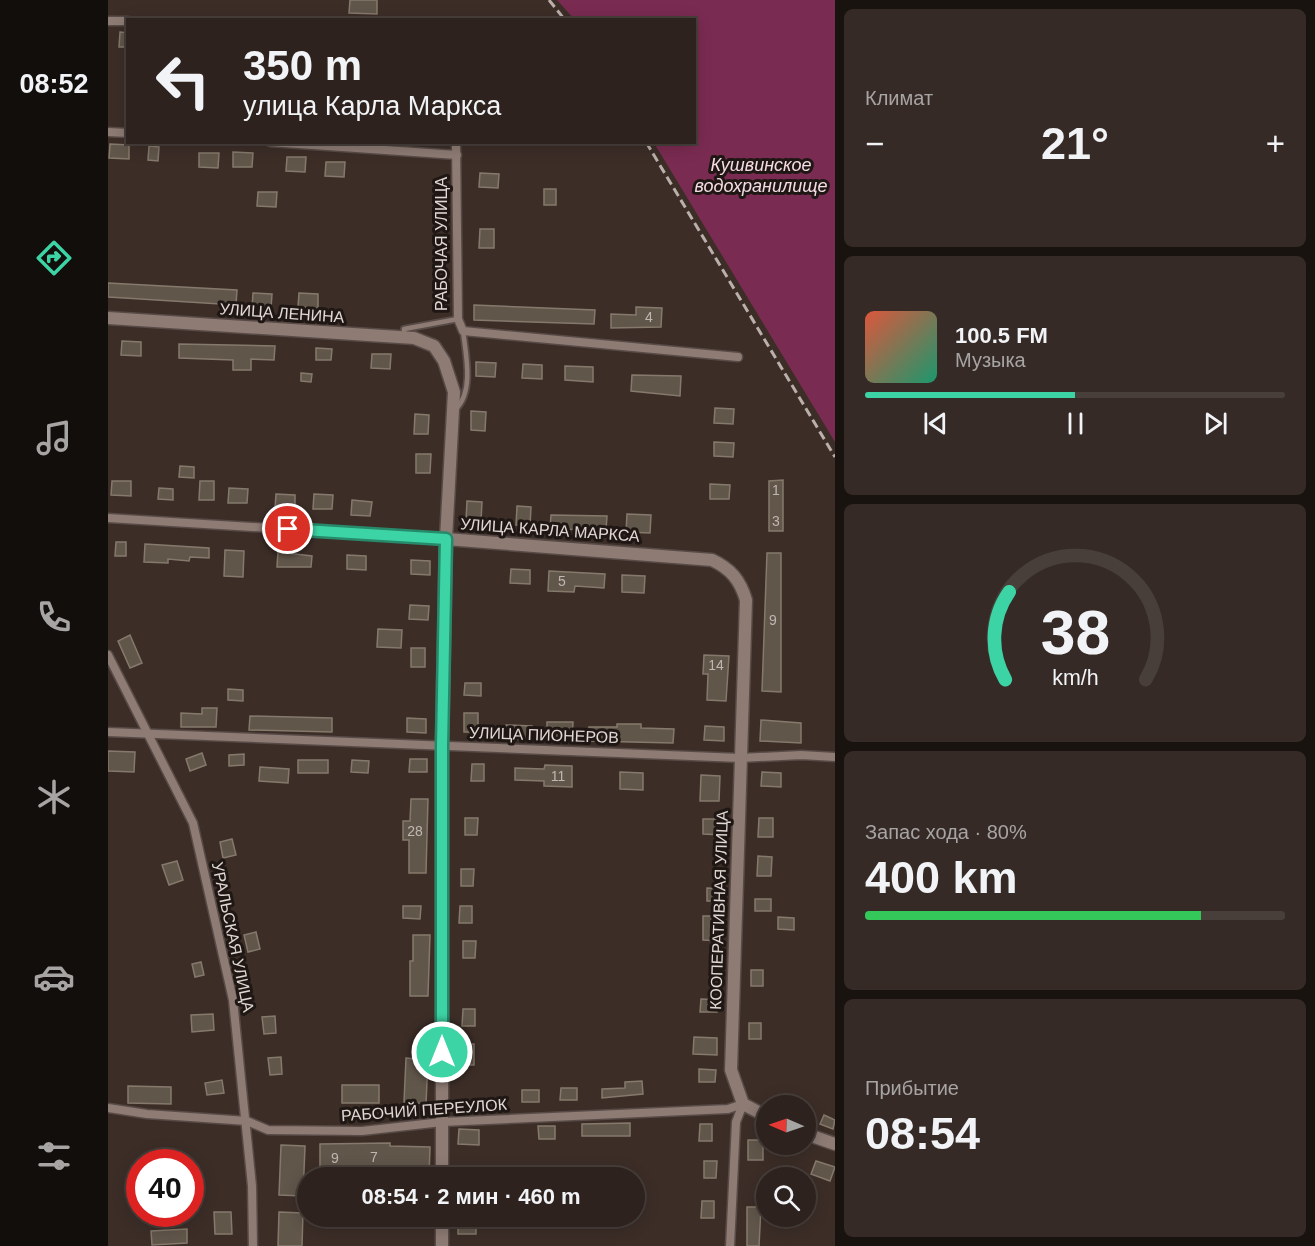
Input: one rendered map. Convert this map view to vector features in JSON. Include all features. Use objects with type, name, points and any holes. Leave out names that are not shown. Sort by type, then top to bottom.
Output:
[{"type":"main road","name":"УЛИЦА ЛЕНИНА","points":[[108,318],[414,338],[434,346],[444,361],[454,392],[453,412]]},
{"type":"main road","points":[[442,1167],[442,746],[446,539],[453,412]]},
{"type":"main road","name":"УЛИЦА КАРЛА МАРКСА","points":[[446,539],[712,560],[733,574]]},
{"type":"main road","name":"КООПЕРАТИВНАЯ УЛИЦА","points":[[733,574],[742,585],[746,600],[731,1070],[743,1104]]},
{"type":"main road","points":[[743,1104],[756,1111]]},
{"type":"main road","points":[[816,1137],[835,1144]]},
{"type":"main road","points":[[442,1227],[442,1246]]},
{"type":"street","points":[[108,21],[126,21]]},
{"type":"street","points":[[108,132],[126,133]]},
{"type":"street","points":[[299,144],[457,155]]},
{"type":"street","name":"РАБОЧАЯ УЛИЦА","points":[[456,144],[458,319],[463,331]]},
{"type":"street","points":[[463,331],[738,357]]},
{"type":"street","name":"УЛИЦА КАРЛА МАРКСА","points":[[108,518],[446,539]]},
{"type":"street","name":"УРАЛЬСКАЯ УЛИЦА","points":[[108,656],[193,823],[233,1000],[247,1121],[254,1246]]},
{"type":"street","name":"УЛИЦА ПИОНЕРОВ","points":[[108,732],[740,758],[801,754],[835,757]]},
{"type":"street","points":[[730,1246],[736,1122],[743,1104]]},
{"type":"street","name":"РАБОЧИЙ ПЕРЕУЛОК","points":[[108,1108],[147,1114],[247,1121],[268,1130],[362,1131],[442,1122],[728,1109],[743,1104]]},
{"type":"lane","points":[[404,337],[404,329],[458,319]]},
{"type":"lane","points":[[453,412],[463,402],[467,383],[463,331]]},
{"type":"water","name":"Кушвинское водохранилище","points":[[557,0],[835,0],[835,442],[655,144],[696,144],[696,18],[573,18]]},
{"type":"building","points":[[350,0],[377,0],[377,14],[349,13]]},
{"type":"building","points":[[120,32],[126,33],[126,47],[119,47]]},
{"type":"building","points":[[110,144],[129,145],[129,159],[109,158]]},
{"type":"building","points":[[149,146],[159,147],[158,161],[148,160]]},
{"type":"building","points":[[233,152],[253,153],[252,167],[233,167]]},
{"type":"building","points":[[199,153],[219,153],[218,168],[199,167]]},
{"type":"building","points":[[287,157],[306,157],[305,172],[286,171]]},
{"type":"building","points":[[326,162],[345,162],[344,177],[325,176]]},
{"type":"building","points":[[480,173],[499,174],[498,188],[479,187]]},
{"type":"building","points":[[544,189],[556,189],[556,205],[544,205]]},
{"type":"building","points":[[258,192],[277,192],[276,207],[257,206]]},
{"type":"building","points":[[480,229],[494,229],[494,248],[479,248]]},
{"type":"building","points":[[108,283],[237,290],[236,305],[108,297]]},
{"type":"building","points":[[253,293],[272,294],[271,308],[252,308]]},
{"type":"building","points":[[299,293],[318,294],[318,308],[298,307]]},
{"type":"building","points":[[474,305],[595,310],[594,324],[474,320]]},
{"type":"building","points":[[636,307],[662,308],[661,327],[611,328],[611,314],[636,315]]},
{"type":"building","points":[[122,341],[141,342],[141,356],[121,355]]},
{"type":"building","points":[[179,344],[275,346],[274,360],[251,359],[251,370],[233,370],[233,360],[179,358]]},
{"type":"building","points":[[316,348],[332,349],[331,360],[316,360]]},
{"type":"building","points":[[372,354],[391,354],[390,369],[371,368]]},
{"type":"building","points":[[476,362],[496,363],[495,377],[476,376]]},
{"type":"building","points":[[523,364],[542,365],[542,379],[522,378]]},
{"type":"building","points":[[565,366],[593,367],[593,382],[565,380]]},
{"type":"building","points":[[301,373],[312,374],[311,382],[301,381]]},
{"type":"building","points":[[632,375],[681,376],[680,396],[631,391]]},
{"type":"building","points":[[715,408],[734,409],[733,424],[714,423]]},
{"type":"building","points":[[471,411],[486,412],[485,431],[471,430]]},
{"type":"building","points":[[415,414],[429,415],[428,434],[414,434]]},
{"type":"building","points":[[714,442],[734,443],[733,457],[714,456]]},
{"type":"building","points":[[416,454],[431,454],[430,473],[416,473]]},
{"type":"building","points":[[180,466],[194,467],[194,478],[179,477]]},
{"type":"building","points":[[783,480],[783,531],[769,531],[769,481]]},
{"type":"building","points":[[112,481],[131,481],[131,496],[111,495]]},
{"type":"building","points":[[200,481],[214,481],[214,500],[199,500]]},
{"type":"building","points":[[710,484],[730,485],[729,499],[710,499]]},
{"type":"building","points":[[159,488],[173,489],[173,500],[158,499]]},
{"type":"building","points":[[229,488],[248,489],[247,503],[228,503]]},
{"type":"building","points":[[276,494],[295,495],[295,509],[275,508]]},
{"type":"building","points":[[314,494],[333,495],[332,509],[313,509]]},
{"type":"building","points":[[352,500],[372,502],[370,516],[351,515]]},
{"type":"building","points":[[467,501],[482,502],[481,521],[466,520]]},
{"type":"building","points":[[517,506],[531,507],[530,526],[516,525]]},
{"type":"building","points":[[627,514],[651,515],[650,533],[626,532]]},
{"type":"building","points":[[551,515],[607,516],[606,530],[550,529]]},
{"type":"building","points":[[116,542],[126,542],[126,556],[115,556]]},
{"type":"building","points":[[145,544],[209,548],[209,558],[190,557],[189,561],[168,559],[168,563],[144,562]]},
{"type":"building","points":[[225,550],[244,551],[243,577],[224,576]]},
{"type":"building","points":[[278,552],[312,556],[311,567],[277,567]]},
{"type":"building","points":[[767,553],[781,553],[781,692],[762,691]]},
{"type":"building","points":[[347,555],[366,556],[366,570],[347,569]]},
{"type":"building","points":[[411,560],[430,561],[430,575],[411,574]]},
{"type":"building","points":[[511,569],[530,570],[530,584],[510,583]]},
{"type":"building","points":[[549,571],[605,574],[604,588],[575,586],[574,592],[548,591]]},
{"type":"building","points":[[622,575],[645,576],[644,593],[622,592]]},
{"type":"building","points":[[410,605],[429,606],[428,620],[409,619]]},
{"type":"building","points":[[378,629],[402,630],[401,648],[377,647]]},
{"type":"building","points":[[130,635],[142,663],[130,668],[118,641]]},
{"type":"building","points":[[411,648],[425,648],[425,667],[411,667]]},
{"type":"building","points":[[704,655],[729,656],[726,701],[707,700],[708,674],[703,674]]},
{"type":"building","points":[[465,683],[481,683],[481,696],[464,695]]},
{"type":"building","points":[[228,689],[243,690],[243,701],[228,700]]},
{"type":"building","points":[[202,708],[217,708],[216,727],[181,727],[181,713],[202,714]]},
{"type":"building","points":[[464,713],[478,713],[478,732],[464,732]]},
{"type":"building","points":[[250,716],[332,718],[332,732],[249,730]]},
{"type":"building","points":[[407,718],[426,719],[426,733],[407,732]]},
{"type":"building","points":[[761,720],[801,723],[801,743],[760,741]]},
{"type":"building","points":[[547,722],[573,722],[572,741],[547,741]]},
{"type":"building","points":[[617,724],[641,724],[641,728],[674,729],[673,743],[589,741],[589,727],[617,727]]},
{"type":"building","points":[[506,725],[532,726],[532,740],[505,739]]},
{"type":"building","points":[[705,726],[724,727],[724,741],[704,740]]},
{"type":"building","points":[[108,751],[135,752],[134,772],[108,771]]},
{"type":"building","points":[[202,753],[206,765],[190,771],[186,759]]},
{"type":"building","points":[[244,754],[244,765],[229,766],[229,755]]},
{"type":"building","points":[[410,759],[427,759],[427,772],[409,772]]},
{"type":"building","points":[[298,760],[328,760],[328,773],[298,773]]},
{"type":"building","points":[[352,760],[369,761],[368,773],[351,772]]},
{"type":"building","points":[[472,764],[484,764],[484,781],[471,781]]},
{"type":"building","points":[[545,765],[572,766],[572,787],[544,786],[544,781],[515,780],[515,768],[544,769]]},
{"type":"building","points":[[260,767],[289,769],[288,783],[259,781]]},
{"type":"building","points":[[620,772],[643,773],[643,790],[620,789]]},
{"type":"building","points":[[762,772],[781,773],[781,787],[761,786]]},
{"type":"building","points":[[701,775],[720,776],[719,801],[700,801]]},
{"type":"building","points":[[411,799],[428,799],[426,873],[409,873],[409,840],[403,840],[403,821],[410,821]]},
{"type":"building","points":[[465,818],[478,818],[477,835],[465,835]]},
{"type":"building","points":[[759,818],[773,818],[773,837],[758,837]]},
{"type":"building","points":[[703,819],[724,819],[723,835],[703,834]]},
{"type":"building","points":[[232,839],[236,855],[223,858],[220,842]]},
{"type":"building","points":[[758,856],[772,857],[771,876],[757,876]]},
{"type":"building","points":[[177,861],[183,880],[169,885],[162,865]]},
{"type":"building","points":[[461,869],[474,869],[473,886],[461,886]]},
{"type":"building","points":[[707,888],[724,889],[724,901],[707,901]]},
{"type":"building","points":[[755,899],[771,899],[771,911],[755,911]]},
{"type":"building","points":[[403,906],[421,906],[420,919],[403,918]]},
{"type":"building","points":[[460,906],[472,906],[472,923],[459,923]]},
{"type":"building","points":[[703,916],[722,916],[721,941],[703,940]]},
{"type":"building","points":[[778,917],[794,918],[794,930],[778,929]]},
{"type":"building","points":[[256,932],[260,949],[248,952],[244,935]]},
{"type":"building","points":[[413,935],[430,935],[428,996],[410,996]]},
{"type":"building","points":[[463,941],[476,941],[475,958],[463,958]]},
{"type":"building","points":[[201,962],[204,975],[195,977],[192,964]]},
{"type":"building","points":[[751,970],[763,970],[763,986],[751,986]]},
{"type":"building","points":[[701,999],[718,1000],[717,1012],[700,1012]]},
{"type":"building","points":[[463,1009],[475,1009],[475,1026],[462,1026]]},
{"type":"building","points":[[213,1014],[214,1030],[192,1032],[191,1015]]},
{"type":"building","points":[[275,1016],[276,1033],[264,1034],[262,1017]]},
{"type":"building","points":[[749,1023],[761,1023],[761,1039],[749,1039]]},
{"type":"building","points":[[694,1037],[717,1038],[717,1055],[693,1054]]},
{"type":"building","points":[[458,1044],[474,1044],[474,1065],[458,1065]]},
{"type":"building","points":[[281,1057],[282,1074],[270,1075],[268,1058]]},
{"type":"building","points":[[406,1058],[428,1060],[426,1104],[404,1102]]},
{"type":"building","points":[[699,1069],[716,1070],[715,1082],[699,1082]]},
{"type":"building","points":[[222,1080],[224,1093],[207,1095],[205,1083]]},
{"type":"building","points":[[642,1081],[643,1094],[602,1098],[602,1089],[625,1088],[625,1082]]},
{"type":"building","points":[[342,1085],[379,1085],[379,1103],[342,1103]]},
{"type":"building","points":[[128,1086],[171,1087],[171,1104],[128,1103]]},
{"type":"building","points":[[561,1088],[577,1088],[577,1100],[560,1100]]},
{"type":"building","points":[[522,1090],[539,1090],[539,1102],[522,1102]]},
{"type":"building","points":[[824,1115],[835,1120],[833,1129],[820,1124]]},
{"type":"building","points":[[630,1123],[630,1136],[582,1136],[582,1124]]},
{"type":"building","points":[[700,1124],[712,1124],[712,1141],[699,1141]]},
{"type":"building","points":[[538,1126],[555,1126],[555,1139],[539,1139]]},
{"type":"building","points":[[459,1129],[479,1130],[479,1145],[458,1144]]},
{"type":"building","points":[[748,1140],[756,1140],[756,1155],[763,1155],[763,1160],[748,1160]]},
{"type":"building","points":[[390,1143],[390,1146],[430,1147],[429,1167],[320,1167],[320,1144]]},
{"type":"building","points":[[281,1145],[305,1146],[304,1167],[297,1167],[297,1196],[279,1195]]},
{"type":"building","points":[[704,1161],[717,1161],[716,1178],[704,1178]]},
{"type":"building","points":[[816,1161],[835,1167],[830,1181],[816,1176],[816,1167],[814,1167]]},
{"type":"building","points":[[702,1201],[714,1201],[714,1218],[701,1218]]},
{"type":"building","points":[[747,1207],[756,1207],[756,1227],[760,1227],[759,1246],[747,1246]]},
{"type":"building","points":[[214,1212],[231,1212],[232,1234],[215,1234]]},
{"type":"building","points":[[279,1212],[297,1213],[297,1227],[303,1227],[302,1246],[278,1246]]},
{"type":"building","points":[[458,1227],[476,1227],[476,1234],[458,1234]]},
{"type":"building","points":[[187,1229],[187,1243],[152,1245],[151,1231]]},
{"type":"railway","points":[[549,0],[563,18]]},
{"type":"railway","points":[[647,144],[835,457]]},
{"type":"route","points":[[288,529],[446,539],[442,746],[442,1052]]}]
